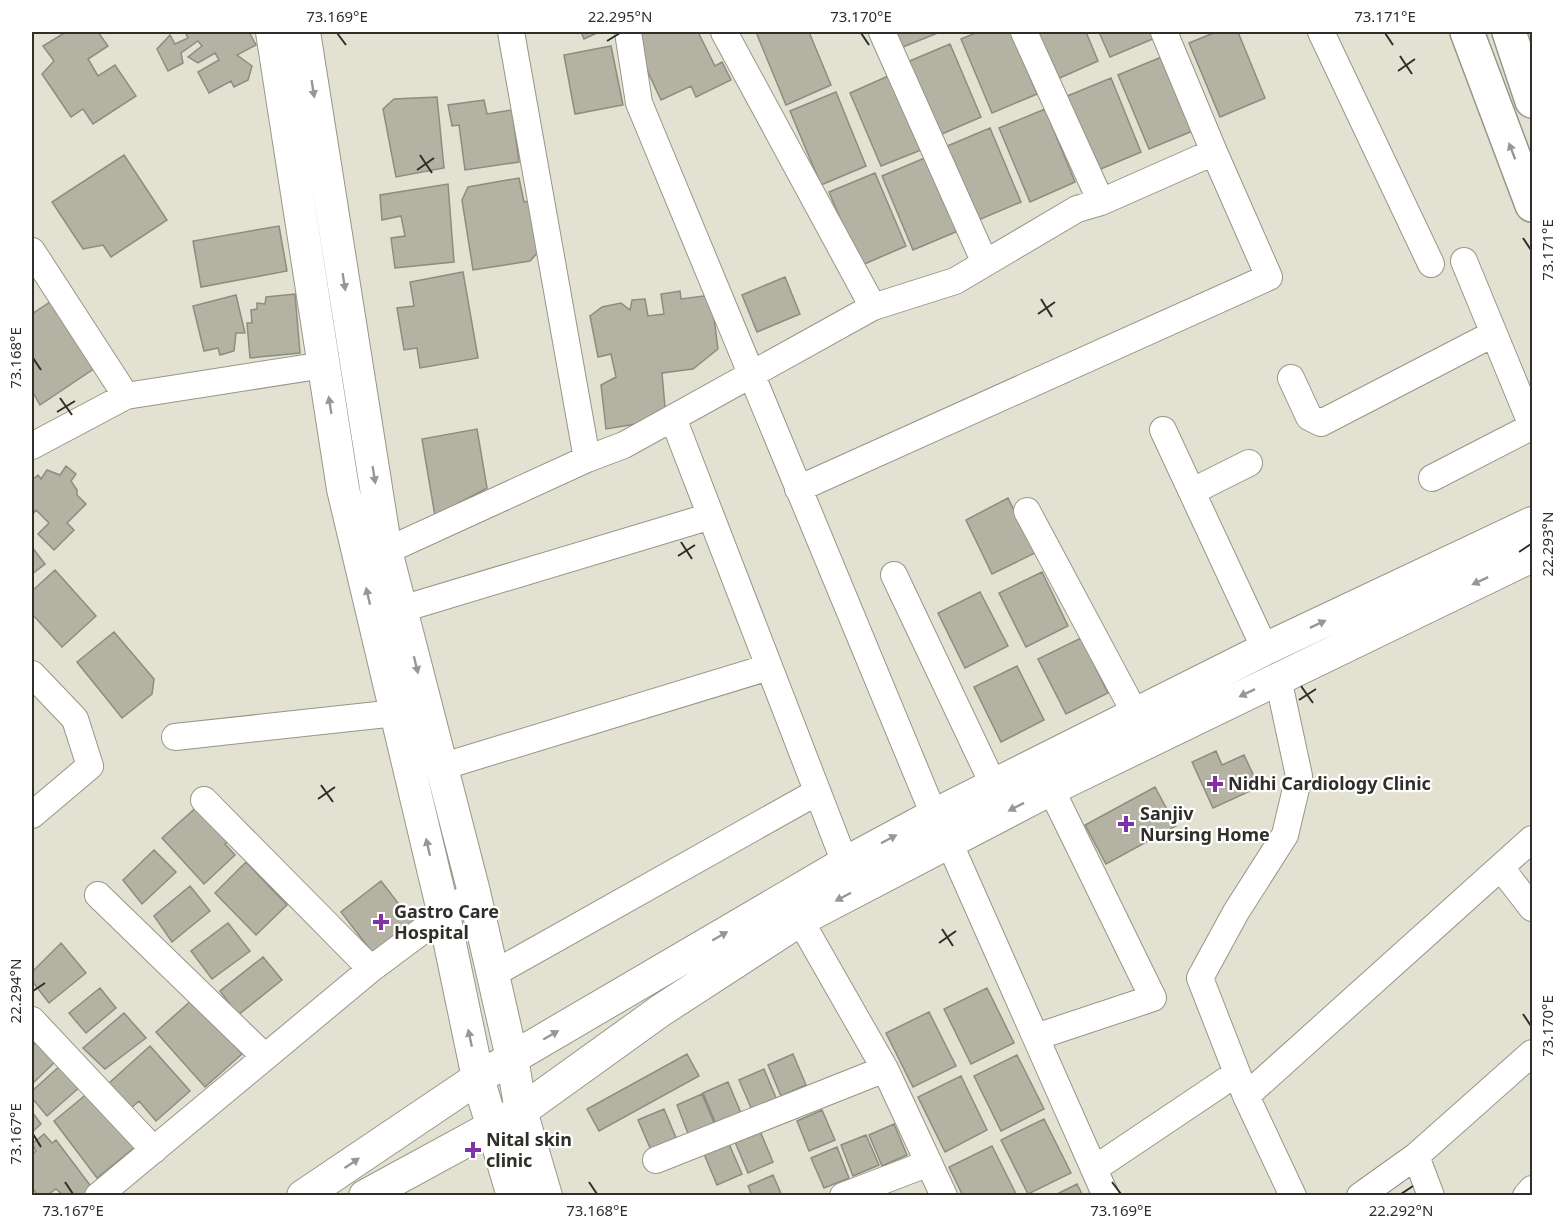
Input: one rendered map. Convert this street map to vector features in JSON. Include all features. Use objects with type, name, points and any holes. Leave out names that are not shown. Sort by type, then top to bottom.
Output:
[{"type":"main road","points":[[1467,32],[1533,205]]},
{"type":"main road","points":[[1509,32],[1533,101]]},
{"type":"street","points":[[272,32],[343,489],[444,915],[478,1078],[513,1196]]},
{"type":"street","points":[[304,32],[386,551],[474,892],[512,1058],[521,1111],[546,1196]]},
{"type":"street","points":[[511,32],[587,459]]},
{"type":"street","points":[[628,32],[639,103],[750,375],[942,828],[1106,1196]]},
{"type":"street","points":[[724,32],[873,307]]},
{"type":"street","points":[[882,32],[985,263]]},
{"type":"street","points":[[1024,32],[1101,202]]},
{"type":"street","points":[[798,489],[1269,277],[1164,32]]},
{"type":"street","points":[[1321,32],[1431,264]]},
{"type":"street","points":[[386,551],[587,459],[624,445],[873,307],[955,281],[1077,209],[1101,202],[1214,152]]},
{"type":"street","points":[[32,251],[126,396]]},
{"type":"street","points":[[1432,478],[1532,426],[1464,261]]},
{"type":"street","points":[[1291,378],[1310,417],[1321,423],[1493,334]]},
{"type":"street","points":[[32,446],[126,396],[324,365]]},
{"type":"street","points":[[673,418],[845,863]]},
{"type":"street","points":[[1163,430],[1265,649]]},
{"type":"street","points":[[1193,491],[1249,463]]},
{"type":"street","points":[[1027,511],[1137,715]]},
{"type":"street","points":[[402,609],[711,516]]},
{"type":"street","points":[[365,1196],[521,1111],[660,1011],[942,828],[994,786],[1265,649],[1533,523]]},
{"type":"street","points":[[303,1196],[478,1078],[845,863],[1051,789],[1533,556]]},
{"type":"street","points":[[894,575],[994,786]]},
{"type":"street","points":[[441,767],[770,667]]},
{"type":"street","points":[[32,674],[75,719],[90,766],[32,815]]},
{"type":"street","points":[[1278,678],[1299,776],[1285,835],[1236,912],[1200,978],[1241,1085],[1293,1196]]},
{"type":"street","points":[[175,737],[396,713]]},
{"type":"street","points":[[1036,1037],[1154,998],[1051,789]]},
{"type":"street","points":[[493,974],[818,792]]},
{"type":"street","points":[[204,800],[371,969]]},
{"type":"street","points":[[1094,1169],[1241,1085],[1533,839]]},
{"type":"street","points":[[1501,868],[1533,908]]},
{"type":"street","points":[[99,1196],[371,969],[474,892]]},
{"type":"street","points":[[98,895],[265,1057]]},
{"type":"street","points":[[800,920],[885,1069],[944,1196]]},
{"type":"street","points":[[32,1020],[154,1150]]},
{"type":"street","points":[[1360,1196],[1416,1156],[1533,1053]]},
{"type":"street","points":[[656,1160],[885,1069]]},
{"type":"street","points":[[1416,1156],[1431,1196]]},
{"type":"street","points":[[843,1196],[929,1163]]},
{"type":"street","points":[[1526,1196],[1533,1190]]},
{"type":"building","points":[[66,32],[98,32],[108,46],[88,59],[98,76],[115,65],[136,96],[93,124],[83,109],[71,117],[42,74],[54,61],[43,46]]},
{"type":"building","points":[[185,32],[249,32],[256,45],[237,55],[252,66],[248,80],[234,87],[231,81],[209,93],[198,72],[219,60],[215,53],[198,63],[188,57],[202,46],[198,41],[181,53],[183,63],[168,71],[157,49],[170,35],[175,44],[188,38]]},
{"type":"building","points":[[581,32],[599,32],[584,39]]},
{"type":"building","points":[[646,32],[698,32],[715,66],[722,62],[731,80],[696,97],[691,86],[661,100],[632,38]]},
{"type":"building","points":[[756,32],[809,32],[831,85],[786,105]]},
{"type":"building","points":[[891,32],[940,32],[898,49]]},
{"type":"building","points":[[978,32],[1011,32],[1037,94],[992,113],[961,39]]},
{"type":"building","points":[[1033,32],[1086,32],[1098,61],[1053,81]]},
{"type":"building","points":[[1099,32],[1153,32],[1155,38],[1110,57]]},
{"type":"building","points":[[1216,32],[1238,32],[1265,98],[1220,117],[1189,43]]},
{"type":"building","points":[[950,44],[981,117],[935,137],[905,63]]},
{"type":"building","points":[[611,46],[623,105],[575,114],[564,55]]},
{"type":"building","points":[[1164,56],[1195,130],[1149,149],[1118,75]]},
{"type":"building","points":[[895,73],[926,148],[881,166],[850,93]]},
{"type":"building","points":[[1111,78],[1141,152],[1096,171],[1065,97]]},
{"type":"building","points":[[836,92],[866,166],[821,185],[790,111]]},
{"type":"building","points":[[437,97],[444,168],[396,177],[383,109],[394,99]]},
{"type":"building","points":[[484,100],[487,114],[512,110],[519,162],[465,170],[459,125],[452,126],[448,105]]},
{"type":"building","points":[[1045,109],[1075,182],[1030,202],[999,128]]},
{"type":"building","points":[[990,128],[1021,202],[976,221],[945,147]]},
{"type":"building","points":[[124,155],[167,220],[111,257],[103,245],[83,249],[52,202]]},
{"type":"building","points":[[927,157],[958,231],[913,250],[882,176]]},
{"type":"building","points":[[875,173],[906,246],[860,266],[829,192]]},
{"type":"building","points":[[519,178],[524,202],[534,200],[539,251],[530,261],[473,270],[462,200],[468,187]]},
{"type":"building","points":[[448,184],[454,262],[395,268],[391,238],[405,236],[401,216],[382,220],[380,195]]},
{"type":"building","points":[[279,226],[287,271],[201,287],[193,241]]},
{"type":"building","points":[[463,272],[478,358],[420,368],[417,348],[404,350],[397,308],[414,306],[410,282]]},
{"type":"building","points":[[785,277],[800,314],[757,332],[742,295]]},
{"type":"building","points":[[680,291],[681,299],[711,295],[718,349],[693,369],[662,373],[666,419],[606,429],[601,385],[616,377],[611,354],[598,357],[590,316],[602,307],[621,303],[630,310],[632,300],[645,299],[648,316],[664,314],[661,294]]},
{"type":"building","points":[[295,294],[300,353],[250,358],[247,323],[252,323],[251,310],[257,309],[257,303],[265,304],[266,297]]},
{"type":"building","points":[[236,295],[245,333],[236,333],[234,351],[220,355],[218,348],[204,351],[193,306]]},
{"type":"building","points":[[50,302],[95,368],[40,405],[32,391],[32,314]]},
{"type":"building","points":[[477,429],[487,488],[435,516],[422,439]]},
{"type":"building","points":[[66,466],[76,474],[71,481],[77,490],[77,495],[86,504],[67,523],[74,530],[54,550],[38,534],[49,523],[36,510],[32,515],[32,480],[38,475],[41,479],[47,470],[60,475]]},
{"type":"building","points":[[1008,498],[1035,553],[992,574],[966,520]]},
{"type":"building","points":[[32,547],[45,564],[32,574]]},
{"type":"building","points":[[55,570],[96,616],[62,647],[32,614],[32,591]]},
{"type":"building","points":[[1042,572],[1068,626],[1026,647],[999,593]]},
{"type":"building","points":[[980,592],[1008,646],[965,668],[938,613]]},
{"type":"building","points":[[114,632],[154,679],[152,694],[122,718],[77,662]]},
{"type":"building","points":[[1081,638],[1108,693],[1066,714],[1038,659]]},
{"type":"building","points":[[1017,666],[1044,720],[1001,742],[974,687]]},
{"type":"building","points":[[1216,751],[1222,765],[1244,755],[1259,787],[1213,808],[1192,762]]},
{"type":"building","points":[[1155,787],[1176,826],[1106,864],[1085,825]]},
{"type":"building","points":[[200,804],[232,838],[225,844],[235,855],[204,884],[162,838]]},
{"type":"building","points":[[154,850],[176,872],[142,904],[123,880]]},
{"type":"building","points":[[246,862],[287,905],[256,935],[215,893]]},
{"type":"building","points":[[381,881],[415,925],[375,956],[341,912]]},
{"type":"building","points":[[190,886],[210,911],[172,942],[154,916]]},
{"type":"building","points":[[228,923],[250,951],[212,979],[191,951]]},
{"type":"building","points":[[61,943],[86,973],[49,1003],[32,981],[32,972]]},
{"type":"building","points":[[263,957],[282,980],[238,1015],[220,991]]},
{"type":"building","points":[[100,988],[116,1008],[86,1033],[69,1013]]},
{"type":"building","points":[[987,988],[1014,1043],[971,1064],[944,1009]]},
{"type":"building","points":[[193,999],[242,1054],[205,1087],[156,1032]]},
{"type":"building","points":[[929,1012],[956,1066],[913,1087],[886,1033]]},
{"type":"building","points":[[124,1013],[146,1038],[105,1069],[83,1048]]},
{"type":"building","points":[[40,1039],[58,1059],[32,1084],[32,1046]]},
{"type":"building","points":[[150,1046],[190,1091],[156,1121],[139,1101],[131,1108],[109,1083]]},
{"type":"building","points":[[687,1054],[699,1076],[599,1131],[587,1109]]},
{"type":"building","points":[[793,1054],[806,1085],[781,1096],[768,1065]]},
{"type":"building","points":[[1017,1055],[1044,1109],[1001,1131],[974,1076]]},
{"type":"building","points":[[62,1064],[81,1086],[47,1116],[32,1098],[32,1091]]},
{"type":"building","points":[[764,1069],[777,1100],[752,1110],[739,1080]]},
{"type":"building","points":[[961,1076],[987,1130],[945,1152],[918,1097]]},
{"type":"building","points":[[728,1082],[741,1113],[716,1124],[703,1093]]},
{"type":"building","points":[[88,1093],[139,1144],[97,1178],[54,1121]]},
{"type":"building","points":[[702,1094],[715,1125],[689,1136],[677,1105]]},
{"type":"building","points":[[664,1109],[677,1140],[651,1150],[638,1120]]},
{"type":"building","points":[[822,1110],[835,1140],[809,1151],[797,1121]]},
{"type":"building","points":[[32,1112],[41,1124],[32,1132]]},
{"type":"building","points":[[1044,1119],[1071,1173],[1028,1194],[1001,1140]]},
{"type":"building","points":[[894,1124],[907,1155],[882,1166],[869,1135]]},
{"type":"building","points":[[760,1131],[773,1162],[748,1173],[735,1142]]},
{"type":"building","points":[[44,1134],[52,1143],[56,1140],[93,1189],[82,1196],[64,1196],[56,1189],[46,1196],[38,1196],[32,1187],[32,1154],[36,1151],[32,1144]]},
{"type":"building","points":[[866,1135],[879,1165],[853,1176],[841,1145]]},
{"type":"building","points":[[729,1144],[742,1174],[717,1185],[704,1154]]},
{"type":"building","points":[[992,1146],[1017,1196],[963,1196],[949,1167]]},
{"type":"building","points":[[837,1147],[849,1178],[824,1188],[811,1158]]},
{"type":"building","points":[[773,1175],[782,1196],[752,1196],[748,1186]]},
{"type":"building","points":[[1077,1184],[1083,1196],[1053,1196]]},
{"type":"place","name":"Nidhi Cardiology Clinic","points":[[1215,784]]},
{"type":"place","name":"Sanjiv Nursing Home","points":[[1126,824]]},
{"type":"place","name":"Gastro Care Hospital","points":[[381,922]]},
{"type":"place","name":"Nital skin clinic","points":[[473,1150]]}]
